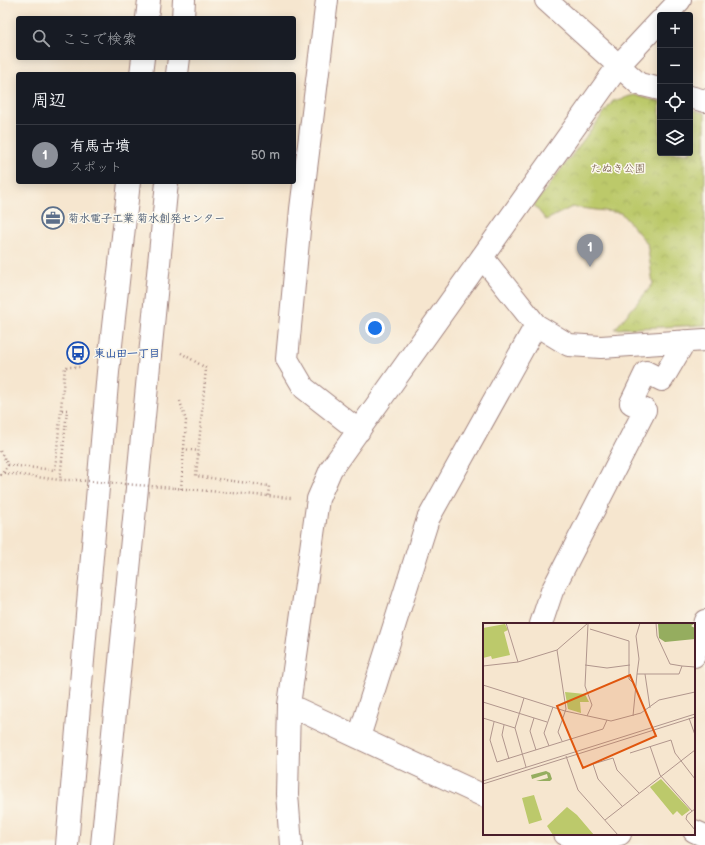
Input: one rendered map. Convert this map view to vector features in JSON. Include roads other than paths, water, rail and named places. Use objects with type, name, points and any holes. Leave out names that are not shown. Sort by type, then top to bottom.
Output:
[{"type":"street","points":[[147,16],[149,0]]},
{"type":"street","points":[[183,16],[184,0]]},
{"type":"street","points":[[328,0],[301,209],[287,359],[304,388],[359,431]]},
{"type":"street","points":[[546,0],[639,84],[657,88]]},
{"type":"street","points":[[669,12],[680,0]]},
{"type":"street","points":[[291,845],[287,794],[289,705],[318,499],[332,469],[619,65],[657,24]]},
{"type":"street","points":[[141,72],[143,60]]},
{"type":"street","points":[[177,72],[179,60]]},
{"type":"street","points":[[693,98],[705,101]]},
{"type":"street","points":[[67,845],[108,372],[129,184]]},
{"type":"street","points":[[102,845],[167,184]]},
{"type":"street","points":[[482,258],[536,325],[569,345],[601,346],[695,341]]},
{"type":"street","points":[[359,737],[428,519],[536,325]]},
{"type":"street","points":[[541,623],[552,592],[645,410],[631,403],[646,372],[662,380],[695,341]]},
{"type":"street","points":[[695,653],[705,621]]},
{"type":"street","points":[[289,705],[483,796]]},
{"type":"street","points":[[695,831],[705,836]]},
{"type":"street","points":[[567,835],[586,844],[617,835]]},
{"type":"place","name":"菊水電子工業 菊水創発センター","points":[[53,218]]},
{"type":"place","name":"有馬古墳","points":[[590,267]]},
{"type":"place","name":"東山田一丁目","points":[[78,353]]},
{"type":"park label","name":"たぬき公園","points":[[618,168]]}]
